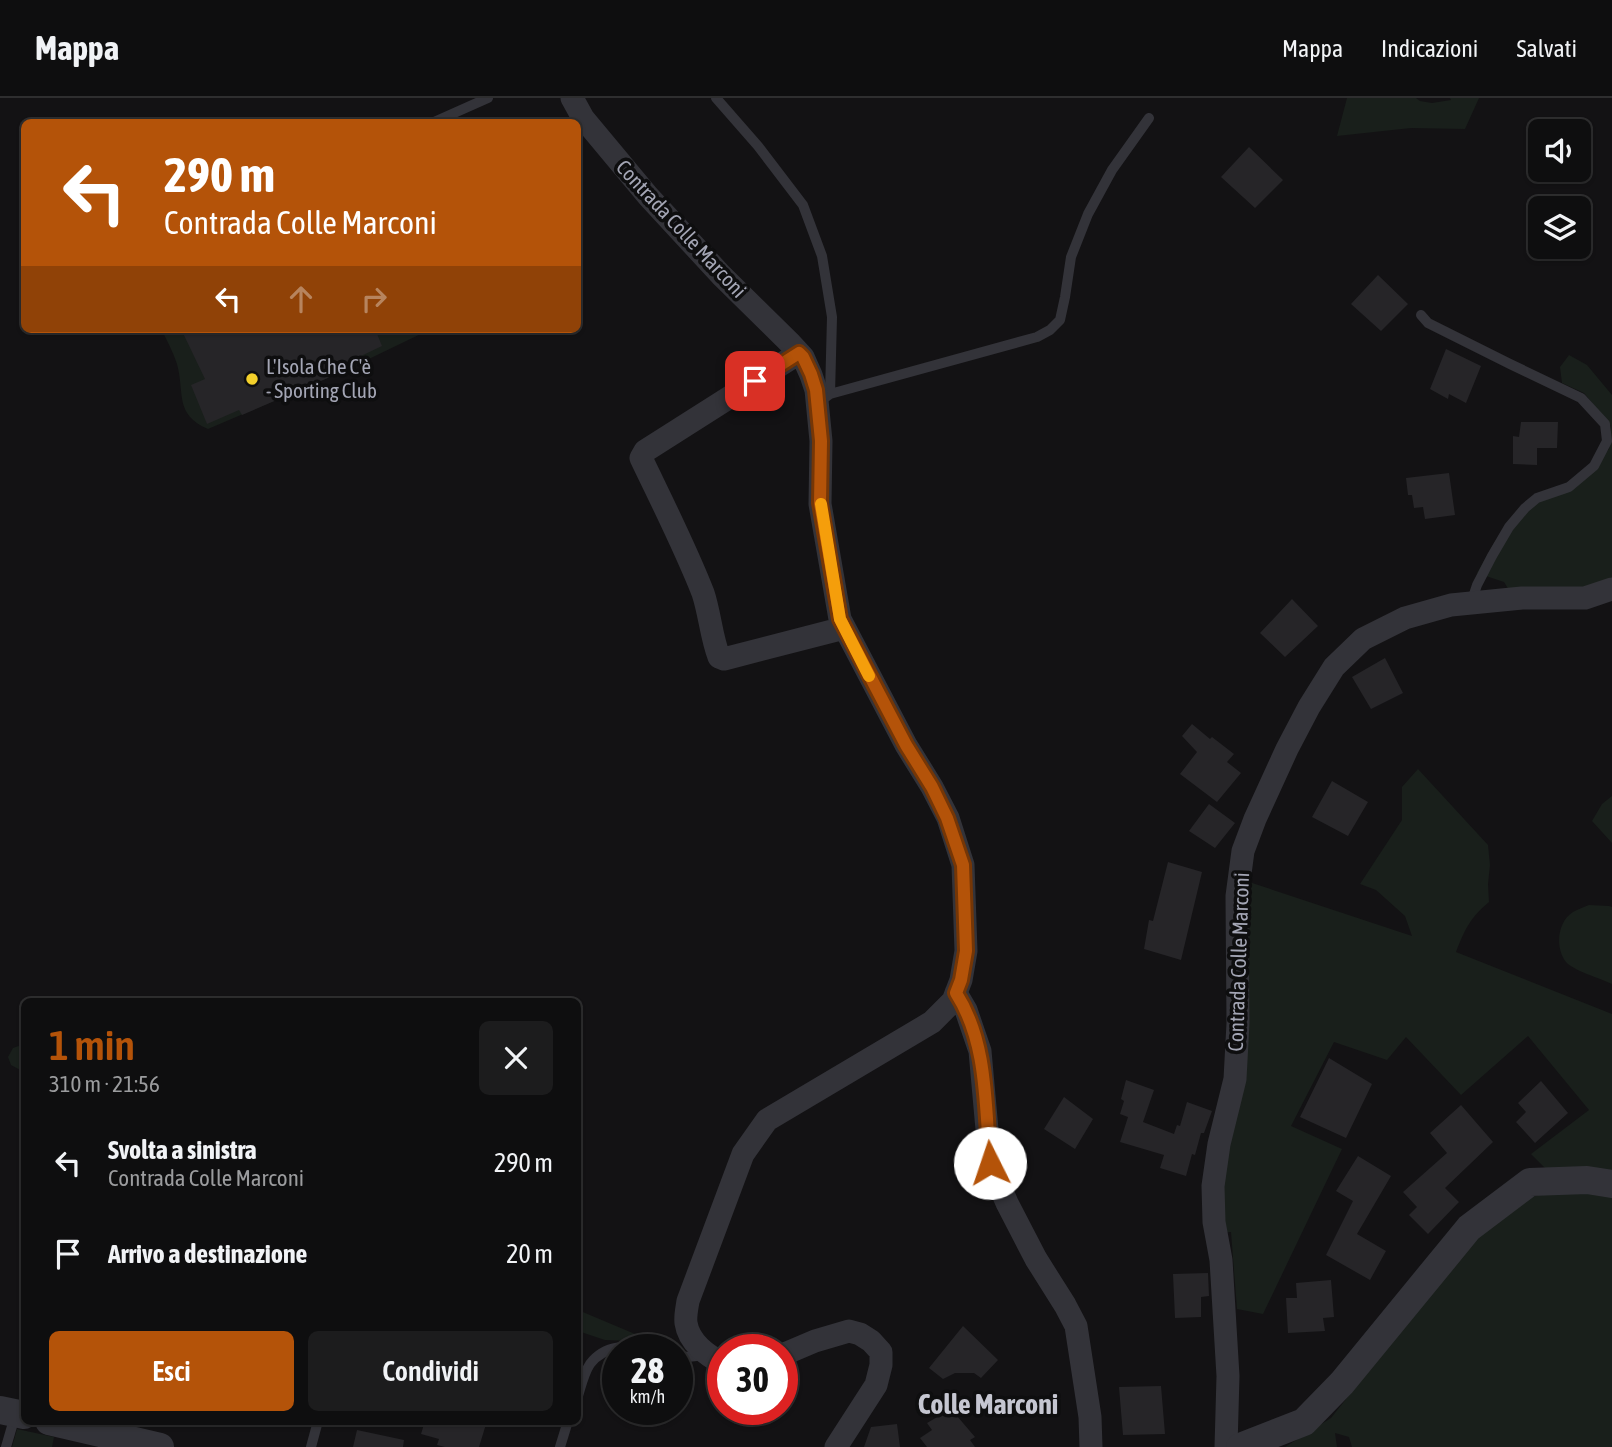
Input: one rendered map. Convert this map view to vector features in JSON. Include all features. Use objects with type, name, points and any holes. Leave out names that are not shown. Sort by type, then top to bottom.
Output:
[{"type":"street","name":"Contrada Colle Marconi","points":[[572,98],[583,118],[648,196],[721,275],[803,357],[816,390],[824,399],[820,503],[840,619],[899,733],[932,787],[947,818],[963,865],[966,951],[961,980],[953,1001],[932,1022],[767,1120],[743,1154],[688,1301],[685,1321],[688,1331],[707,1351]]},
{"type":"street","points":[[799,353],[645,451],[641,458],[692,565],[704,597],[719,657],[724,659],[844,628]]},
{"type":"street","name":"Contrada Colle Marconi","points":[[1226,1447],[1228,1376],[1221,1260],[1214,1222],[1213,1186],[1219,1144],[1235,1079],[1238,1023],[1237,896],[1243,851],[1255,819],[1309,707],[1334,667],[1363,639],[1405,618],[1451,605],[1522,598],[1585,598],[1612,589]]},
{"type":"street","points":[[956,993],[967,1010],[980,1051],[990,1163],[1036,1259],[1076,1326],[1090,1417],[1091,1447]]},
{"type":"street","points":[[1240,1447],[1304,1422],[1342,1383],[1469,1228],[1530,1182],[1587,1180],[1612,1184]]},
{"type":"street","points":[[798,1348],[849,1331],[871,1341],[881,1352],[876,1385],[836,1447]]},
{"type":"street","points":[[60,1425],[79,1432],[160,1447]]},
{"type":"lane","points":[[441,119],[488,98]]},
{"type":"lane","points":[[716,98],[758,146],[803,205],[822,256],[832,317],[824,399],[1037,337],[1050,330],[1060,320],[1071,257],[1088,214],[1112,170],[1149,118]]},
{"type":"lane","points":[[1421,315],[1428,323],[1581,398],[1605,424],[1607,441],[1594,466],[1569,487],[1537,498],[1525,508],[1509,527],[1492,556],[1471,603]]},
{"type":"lane","points":[[581,1388],[590,1364],[602,1354]]},
{"type":"lane","points":[[6,1447],[14,1413]]},
{"type":"lane","points":[[311,1447],[317,1425]]},
{"type":"lane","points":[[560,1447],[567,1425]]},
{"type":"shaded area","points":[[1347,98],[1416,98],[1432,103],[1451,100],[1450,98],[1479,98],[1465,129],[1411,128],[1337,136]]},
{"type":"shaded area","name":"L'Isola Che C'è - Sporting Club","points":[[163,333],[423,333],[344,371],[208,429],[197,423],[185,410],[177,364]]},
{"type":"shaded area","points":[[1569,355],[1587,365],[1612,395],[1612,584],[1512,595],[1504,582],[1477,573],[1494,543],[1516,512],[1575,482],[1609,449],[1611,426],[1584,393],[1562,383],[1560,367]]},
{"type":"shaded area","points":[[1418,769],[1488,845],[1489,902],[1469,924],[1456,952],[1612,1014],[1612,1178],[1551,1174],[1531,1154],[1589,1110],[1528,1036],[1461,1095],[1406,1037],[1387,1060],[1334,1042],[1291,1126],[1342,1149],[1263,1314],[1237,1309],[1231,1232],[1218,1233],[1243,880],[1412,936],[1405,916],[1376,890],[1360,884],[1402,820],[1402,787]]},
{"type":"shaded area","points":[[1612,796],[1612,843],[1592,821],[1602,804]]},
{"type":"shaded area","points":[[1589,905],[1612,907],[1612,984],[1569,965],[1560,950],[1559,936],[1564,922],[1573,912]]},
{"type":"shaded area","points":[[21,1045],[21,1070],[11,1065],[8,1057],[13,1048]]},
{"type":"shaded area","points":[[1566,1188],[1612,1191],[1612,1447],[1352,1447],[1349,1437],[1335,1433],[1337,1447],[1285,1447],[1331,1418],[1472,1240],[1523,1199]]},
{"type":"shaded area","points":[[581,1311],[635,1334],[602,1334],[602,1339],[581,1332]]},
{"type":"shaded area","points":[[17,1429],[54,1437],[52,1447],[12,1447]]},
{"type":"building","points":[[1249,147],[1283,180],[1255,208],[1221,177]]},
{"type":"building","points":[[1378,275],[1408,304],[1381,331],[1351,304]]},
{"type":"building","name":"L'Isola Che C'è - Sporting Club","points":[[183,333],[377,333],[382,346],[342,365],[344,371],[242,415],[239,410],[207,424],[191,385],[205,379]]},
{"type":"building","points":[[1446,349],[1481,366],[1466,403],[1449,394],[1448,399],[1430,389]]},
{"type":"building","points":[[1521,422],[1558,422],[1557,448],[1537,448],[1537,465],[1513,464],[1513,436],[1519,437]]},
{"type":"building","points":[[1449,473],[1455,515],[1425,519],[1423,507],[1414,508],[1412,495],[1408,495],[1406,478]]},
{"type":"building","points":[[1292,599],[1318,626],[1285,657],[1260,633]]},
{"type":"building","points":[[1385,658],[1403,693],[1371,709],[1352,677]]},
{"type":"building","points":[[1192,724],[1234,754],[1227,762],[1241,773],[1217,802],[1180,774],[1197,752],[1182,736]]},
{"type":"building","points":[[1332,781],[1368,802],[1348,836],[1312,817]]},
{"type":"building","points":[[1209,804],[1235,823],[1215,848],[1189,831]]},
{"type":"building","points":[[1168,862],[1202,872],[1181,960],[1144,949],[1149,920],[1153,921]]},
{"type":"building","points":[[1329,1058],[1372,1084],[1346,1138],[1300,1117]]},
{"type":"building","points":[[1126,1080],[1154,1090],[1143,1122],[1174,1134],[1177,1125],[1180,1126],[1187,1102],[1212,1111],[1204,1133],[1201,1133],[1195,1155],[1192,1154],[1186,1176],[1160,1168],[1164,1155],[1120,1142],[1128,1117],[1120,1114]]},
{"type":"building","points":[[1541,1081],[1568,1113],[1535,1143],[1516,1122],[1526,1112],[1518,1103]]},
{"type":"building","points":[[1064,1097],[1093,1119],[1075,1149],[1044,1129]]},
{"type":"building","points":[[1461,1105],[1493,1142],[1445,1188],[1459,1202],[1428,1234],[1409,1215],[1417,1207],[1403,1192],[1447,1153],[1430,1133]]},
{"type":"building","points":[[1358,1156],[1391,1176],[1357,1234],[1386,1251],[1370,1280],[1326,1255],[1353,1201],[1336,1191]]},
{"type":"building","points":[[1208,1273],[1209,1296],[1201,1297],[1201,1317],[1175,1318],[1173,1274]]},
{"type":"building","points":[[1331,1280],[1334,1317],[1323,1318],[1325,1331],[1288,1333],[1286,1298],[1297,1298],[1296,1283]]},
{"type":"building","points":[[963,1326],[998,1360],[981,1378],[974,1373],[955,1373],[943,1379],[929,1368]]},
{"type":"building","points":[[1161,1386],[1165,1434],[1123,1435],[1119,1387]]},
{"type":"building","points":[[951,1409],[975,1437],[970,1440],[975,1447],[927,1447],[920,1438],[932,1430],[927,1423]]},
{"type":"building","points":[[897,1424],[900,1447],[864,1447],[871,1427]]},
{"type":"building","points":[[424,1425],[486,1425],[479,1447],[445,1447],[437,1445],[439,1439],[421,1434]]},
{"type":"building","points":[[357,1430],[404,1440],[403,1447],[353,1447]]},
{"type":"slow traffic","points":[[821,504],[840,619],[869,676]]},
{"type":"place","name":"L'Isola Che C'è - Sporting Club","points":[[252,379]]},
{"type":"district","name":"Colle Marconi","points":[[988,1404]]},
{"type":"route","points":[[755,381],[799,353],[811,374],[816,390],[821,441],[820,503],[840,619],[906,745],[932,787],[947,818],[963,865],[966,951],[956,993],[967,1010],[980,1051],[990,1163]]}]
